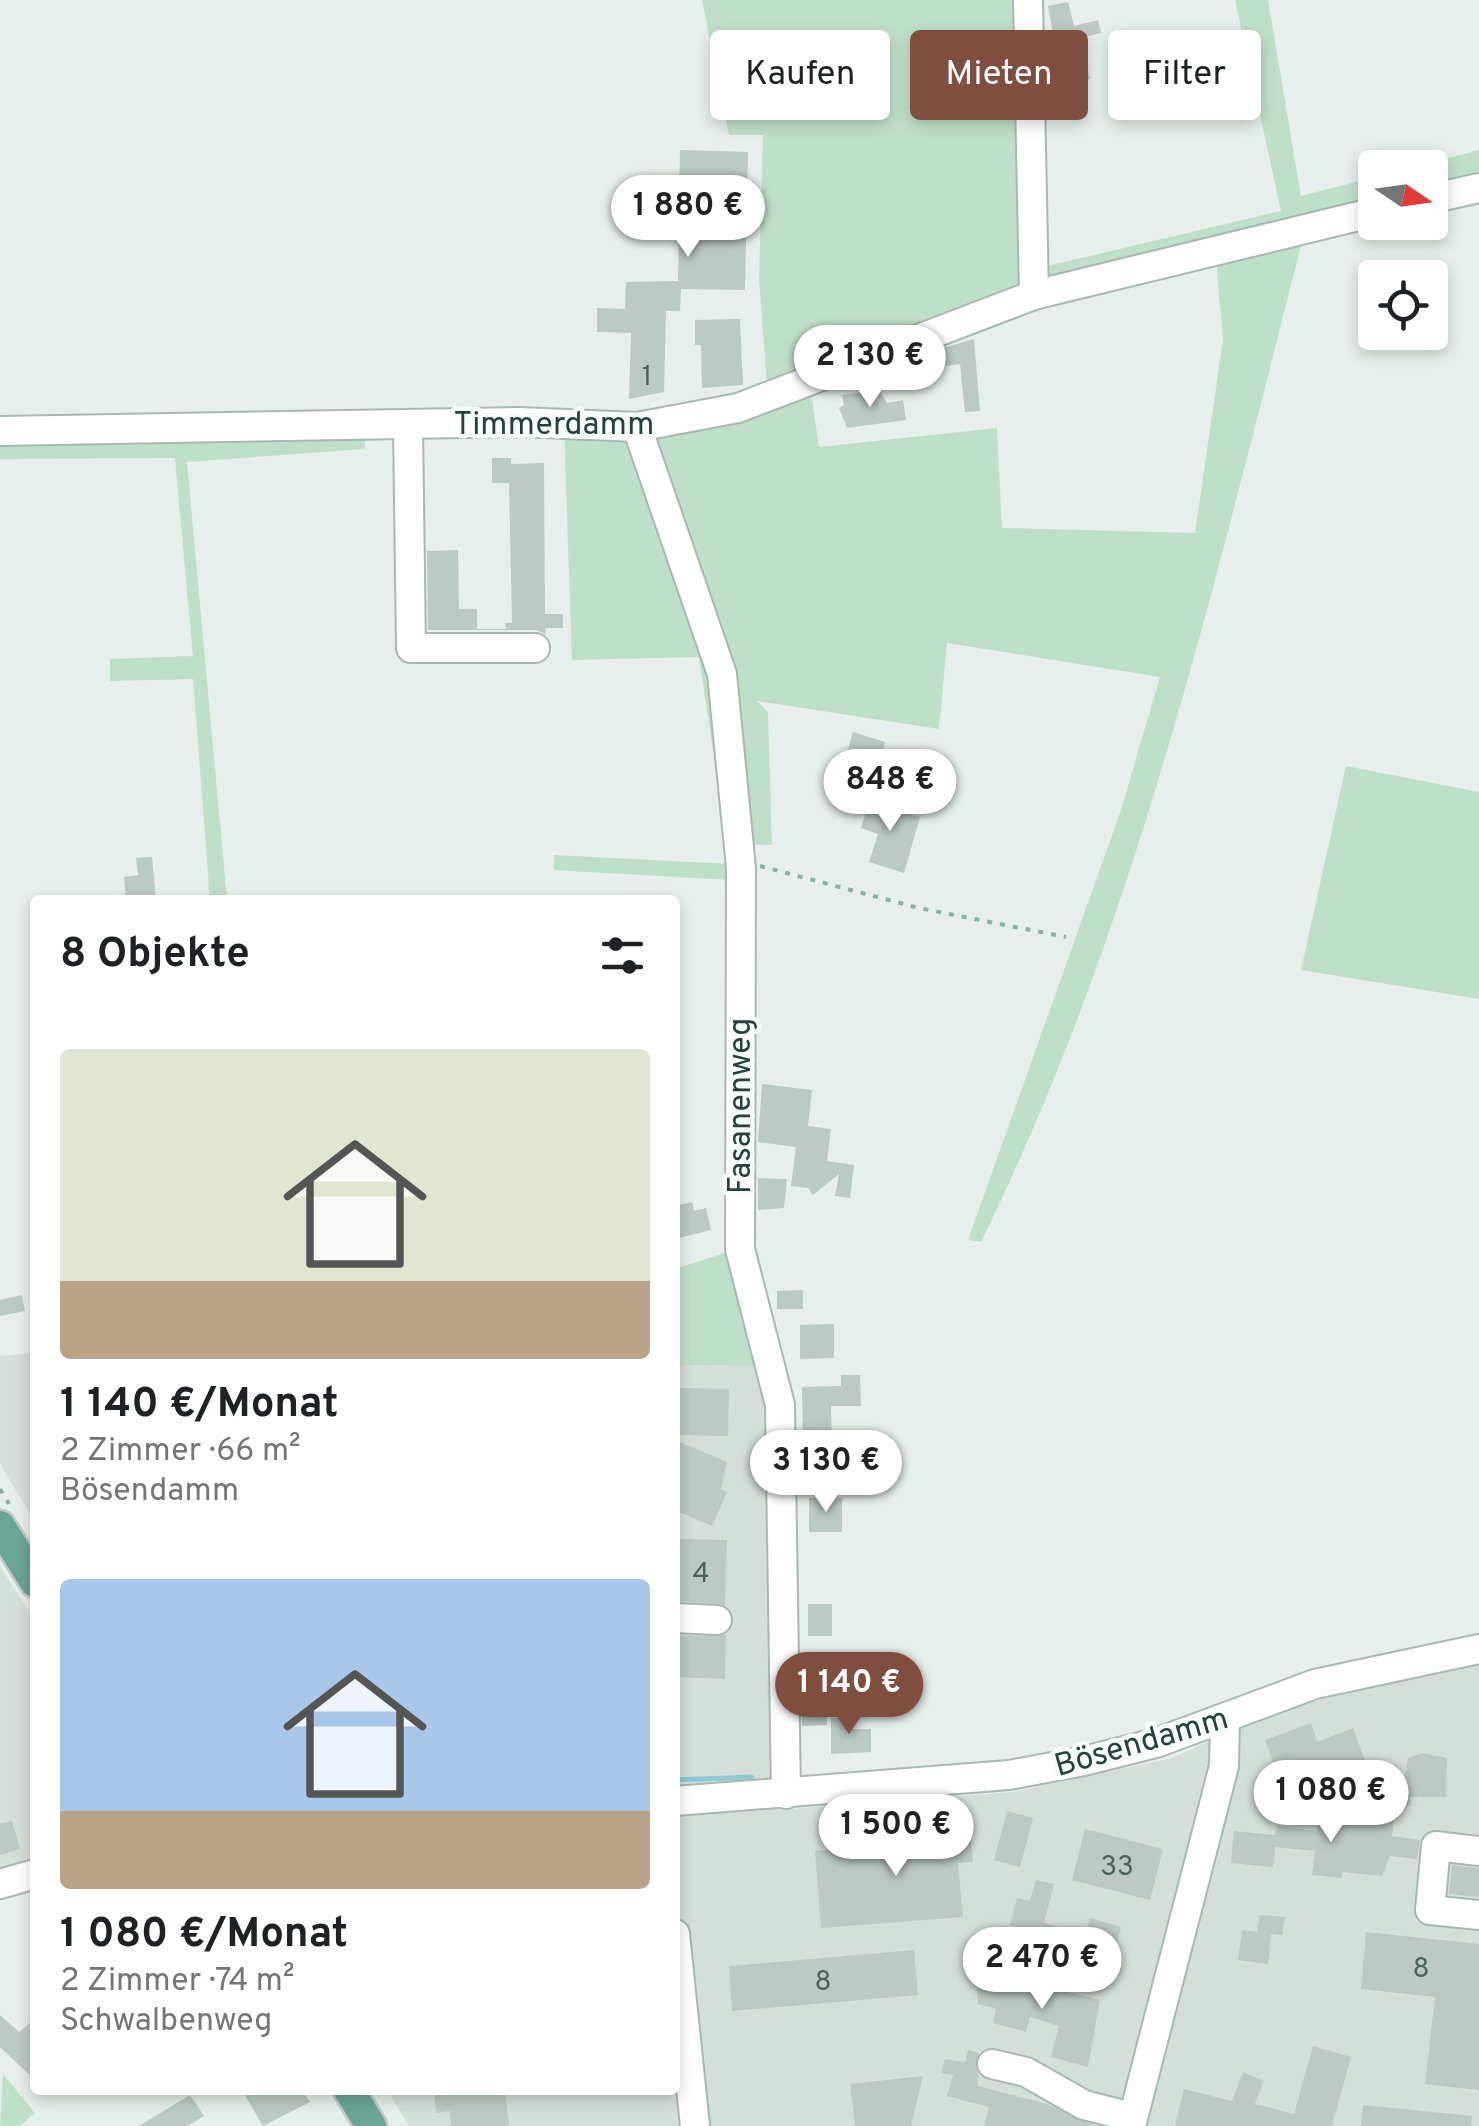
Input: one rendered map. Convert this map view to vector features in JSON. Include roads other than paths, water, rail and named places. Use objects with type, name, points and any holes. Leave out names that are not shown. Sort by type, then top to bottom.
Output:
[{"type":"main road","points":[[0,1526],[30,1574]]},
{"type":"main road","points":[[352,2095],[371,2126]]},
{"type":"street","points":[[1028,0],[1034,295]]},
{"type":"street","points":[[1448,195],[1479,188]]},
{"type":"street","name":"Timmerdamm","points":[[0,431],[519,422],[637,427],[738,408],[1034,295],[1358,216]]},
{"type":"street","points":[[408,424],[411,648],[534,648]]},
{"type":"street","name":"Fasanenweg","points":[[637,427],[722,674],[741,863],[740,1249],[780,1405],[786,1794]]},
{"type":"street","points":[[680,1618],[717,1620]]},
{"type":"street","name":"Bösendamm","points":[[680,1801],[1009,1775],[1138,1747],[1314,1684],[1479,1649]]},
{"type":"street","points":[[992,2064],[1026,2072],[1084,2105],[1132,2122],[1224,1766],[1225,1718]]},
{"type":"street","points":[[1479,1851],[1436,1846],[1430,1910],[1479,1916]]},
{"type":"street","points":[[0,1884],[30,1875]]},
{"type":"street","points":[[680,1982],[695,2126]]},
{"type":"waterway","points":[[680,1780],[752,1777]]}]
